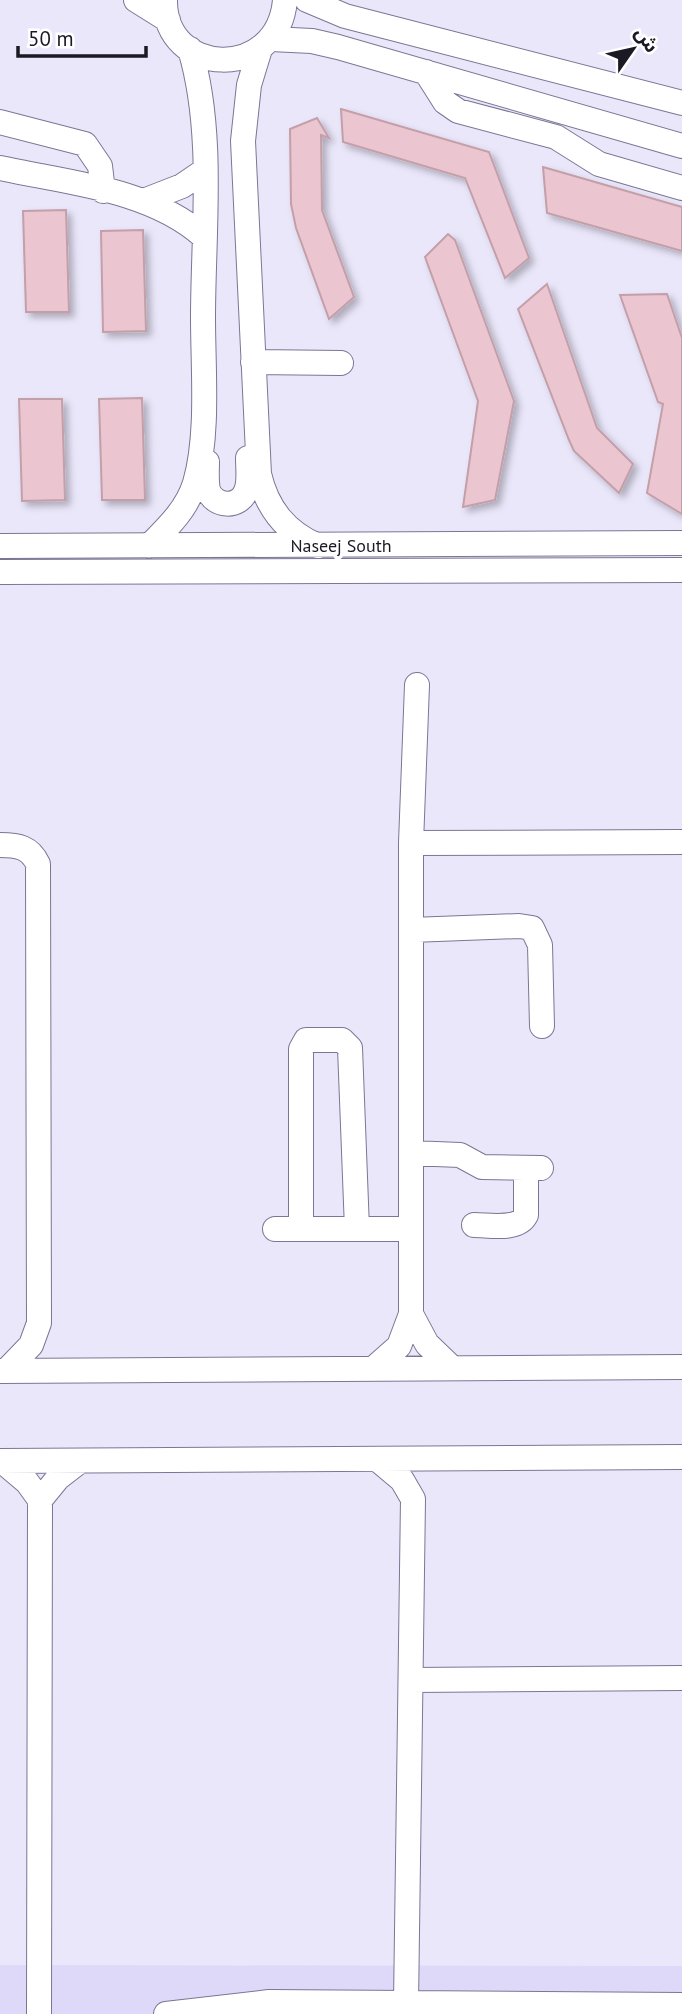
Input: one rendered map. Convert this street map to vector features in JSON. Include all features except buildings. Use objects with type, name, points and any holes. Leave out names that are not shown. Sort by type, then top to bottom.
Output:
[{"type":"street","points":[[136,0],[166,10],[181,41],[190,49],[220,60],[241,58],[265,44],[325,44],[682,146]]},
{"type":"street","points":[[285,0],[279,27],[265,44],[249,85],[243,141],[259,474],[266,497],[287,527],[319,547]]},
{"type":"street","points":[[307,0],[345,16],[682,103]]},
{"type":"street","points":[[149,546],[174,522],[192,491],[198,468],[201,431],[204,171],[202,104],[190,49]]},
{"type":"street","points":[[426,72],[445,102],[458,111],[556,137],[571,144],[598,164],[682,188]]},
{"type":"street","points":[[555,109],[571,144]]},
{"type":"street","points":[[0,122],[85,144],[100,166],[93,189]]},
{"type":"street","points":[[37,146],[77,156],[93,189]]},
{"type":"street","points":[[0,167],[146,200],[182,219],[203,236]]},
{"type":"street","points":[[146,200],[182,186],[204,171]]},
{"type":"street","points":[[253,357],[341,358]]},
{"type":"street","points":[[201,431],[206,450],[209,493],[223,504],[236,502],[247,489],[249,433],[256,410]]},
{"type":"street","name":"Naseej South","points":[[0,546],[319,547],[682,543]]},
{"type":"street","points":[[0,572],[682,570]]},
{"type":"street","points":[[373,1368],[399,1346],[411,1314],[411,843],[416,685]]},
{"type":"street","points":[[411,843],[682,842]]},
{"type":"street","points":[[0,845],[22,847],[32,854],[38,864],[39,1323],[31,1345],[3,1371]]},
{"type":"street","points":[[411,930],[519,926],[532,929],[540,945],[542,1026]]},
{"type":"street","points":[[301,1229],[301,1049],[306,1040],[313,1039],[342,1040],[350,1048],[357,1229]]},
{"type":"street","points":[[411,1153],[460,1155],[482,1167],[534,1168],[526,1215],[522,1222],[474,1225]]},
{"type":"street","points":[[275,1229],[411,1229]]},
{"type":"street","points":[[411,1314],[427,1345],[452,1368]]},
{"type":"street","points":[[39,1323],[50,1349],[68,1371]]},
{"type":"street","points":[[3,1371],[682,1367]]},
{"type":"street","points":[[1,1461],[682,1457]]},
{"type":"street","points":[[377,1459],[394,1472],[414,1499]]},
{"type":"street","points":[[406,2004],[414,1499],[432,1473],[448,1459]]},
{"type":"street","points":[[1,1461],[27,1482],[40,1500],[39,2014]]},
{"type":"street","points":[[40,1500],[58,1478],[80,1461]]},
{"type":"street","points":[[411,1680],[682,1678]]},
{"type":"street","points":[[166,2014],[406,2004],[682,2005]]},
{"type":"shaded area","points":[[0,1965],[682,1966],[682,2014],[0,2014]]}]
